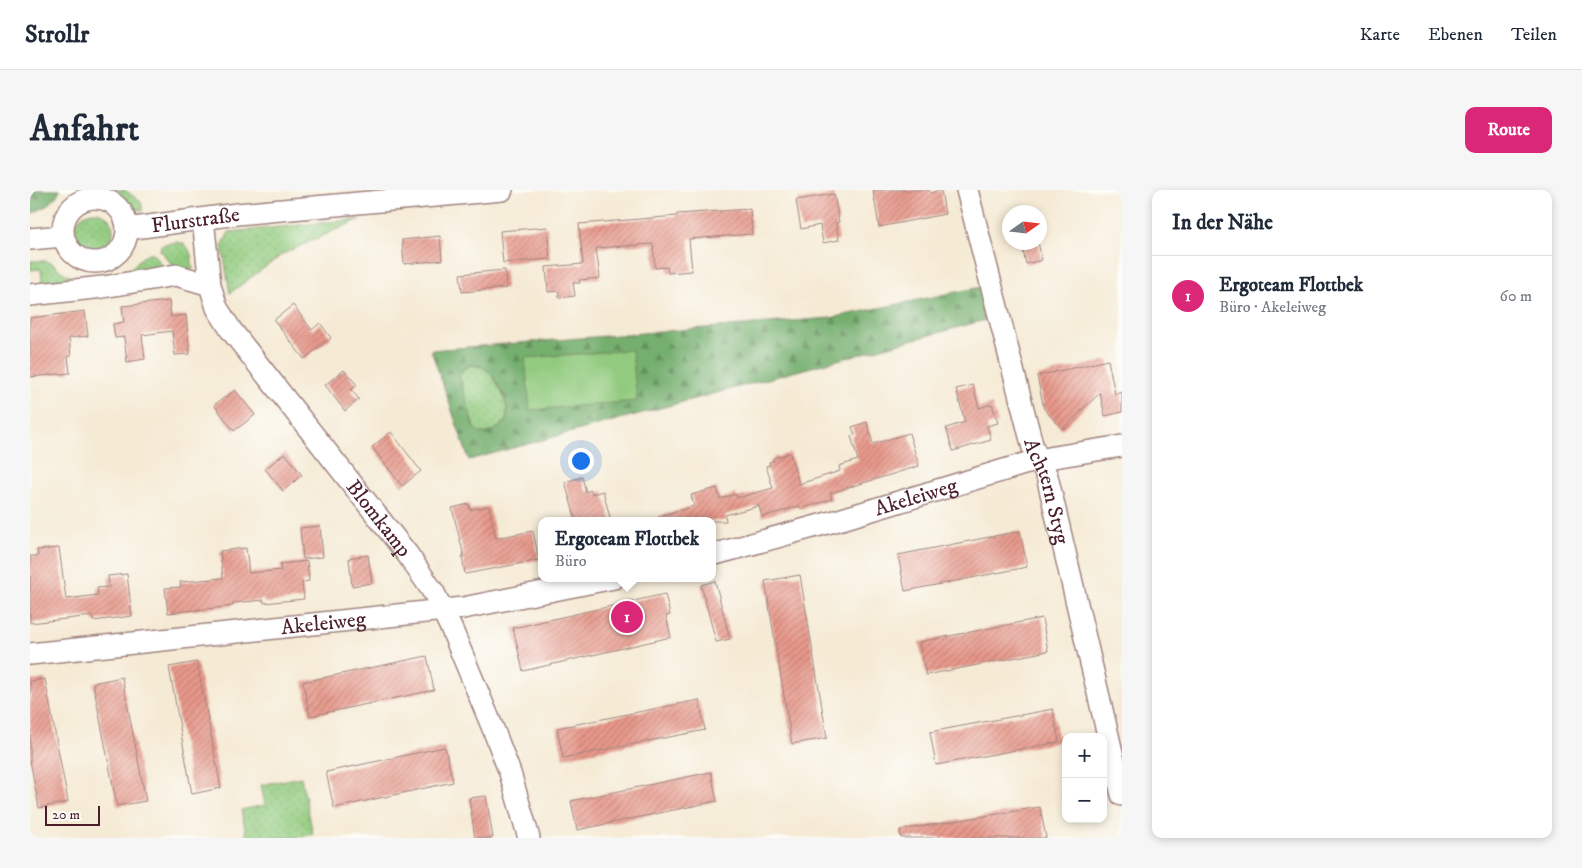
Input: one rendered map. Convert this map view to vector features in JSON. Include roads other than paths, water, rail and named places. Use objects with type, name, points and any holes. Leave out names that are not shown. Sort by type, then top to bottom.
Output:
[{"type":"street","name":"Flurstraße","points":[[127,229],[400,198],[502,190]]},
{"type":"street","name":"Achtern Styg","points":[[967,190],[1033,448],[1047,476],[1122,795]]},
{"type":"street","name":"Flurstraße","points":[[89,194],[112,202],[123,214],[127,229],[124,245],[119,252],[113,257],[98,263],[82,260],[75,256],[65,244],[63,221],[66,214],[76,203],[89,194]]},
{"type":"street","name":"Blomkamp","points":[[203,219],[210,285],[216,308],[231,330],[408,555],[425,578],[444,610],[510,773],[529,838]]},
{"type":"street","points":[[30,239],[63,236]]},
{"type":"street","points":[[30,295],[176,275],[210,285]]},
{"type":"street","name":"Akeleiweg","points":[[716,554],[1024,464],[1122,446]]},
{"type":"street","name":"Akeleiweg","points":[[30,654],[472,607],[594,582]]},
{"type":"place","name":"Ergoteam Flottbek","points":[[627,617]]}]
